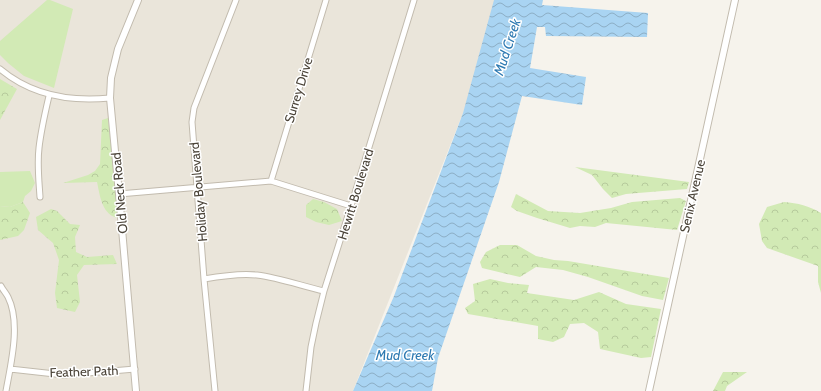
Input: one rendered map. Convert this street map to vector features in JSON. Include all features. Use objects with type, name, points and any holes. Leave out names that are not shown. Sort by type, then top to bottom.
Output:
[{"type":"street","name":"Old Neck Road","points":[[136,391],[110,98],[111,78],[118,49],[138,0]]},
{"type":"street","name":"Holiday Boulevard","points":[[215,391],[204,278],[192,122],[194,108],[236,0]]},
{"type":"street","name":"Surrey Drive","points":[[271,181],[326,0]]},
{"type":"street","name":"Hewitt Boulevard","points":[[306,391],[311,348],[324,291],[414,0]]},
{"type":"street","name":"Senix Avenue","points":[[649,391],[735,0]]},
{"type":"street","points":[[0,69],[7,76],[50,96],[78,100],[110,98]]},
{"type":"street","points":[[40,197],[38,174],[39,148],[43,122],[50,96]]},
{"type":"street","points":[[119,194],[271,181],[351,206]]},
{"type":"street","points":[[204,278],[256,275],[324,291]]},
{"type":"street","points":[[1,286],[8,296],[14,316],[14,340],[6,391]]},
{"type":"street","name":"Feather Path","points":[[10,368],[64,375],[135,368]]},
{"type":"shaded area","points":[[0,0],[502,0],[463,113],[353,391],[0,391]]},
{"type":"green space","points":[[47,0],[73,9],[54,88],[24,76],[0,55],[0,41]]},
{"type":"green space","points":[[0,79],[17,89],[0,120]]},
{"type":"green space","points":[[108,118],[119,218],[109,214],[105,209],[97,182],[63,183],[88,175],[95,171],[100,164],[102,120]]},
{"type":"green space","points":[[575,167],[689,182],[687,189],[626,194],[612,198],[592,175]]},
{"type":"green space","points":[[30,171],[35,183],[31,191],[25,196],[23,202],[10,207],[0,206],[0,172]]},
{"type":"green space","points":[[516,194],[548,211],[580,213],[611,208],[632,202],[680,198],[686,201],[677,230],[606,223],[595,227],[580,226],[570,228],[517,211],[511,207]]},
{"type":"green space","points":[[313,199],[324,202],[337,209],[342,221],[329,225],[316,222],[306,217],[306,205]]},
{"type":"green space","points":[[23,202],[30,213],[24,230],[18,236],[0,240],[0,206],[10,207]]},
{"type":"green space","points":[[784,202],[803,205],[821,213],[821,293],[818,282],[818,266],[767,248],[762,241],[759,224],[767,207]]},
{"type":"green space","points":[[51,209],[57,211],[70,224],[80,225],[75,237],[76,252],[87,257],[113,255],[117,264],[84,265],[77,275],[80,302],[75,312],[57,308],[55,293],[59,260],[53,243],[38,230],[36,217]]},
{"type":"green space","points":[[500,245],[517,245],[536,256],[554,260],[669,278],[663,300],[642,296],[563,270],[536,267],[520,277],[482,268],[480,262],[486,252]]},
{"type":"green space","points":[[490,279],[508,283],[529,285],[527,293],[574,300],[599,292],[626,304],[661,309],[651,357],[641,358],[600,349],[598,332],[584,323],[570,324],[564,337],[553,342],[538,339],[538,326],[468,314],[465,308],[475,301],[473,284]]},
{"type":"green space","points":[[723,372],[747,372],[727,386],[725,391],[713,391]]},
{"type":"water","name":"Mud Creek","points":[[494,0],[543,0],[542,5],[648,13],[647,37],[546,36],[545,27],[537,27],[530,68],[586,77],[582,105],[522,96],[499,182],[438,358],[432,391],[353,391],[394,296],[463,113]]}]
